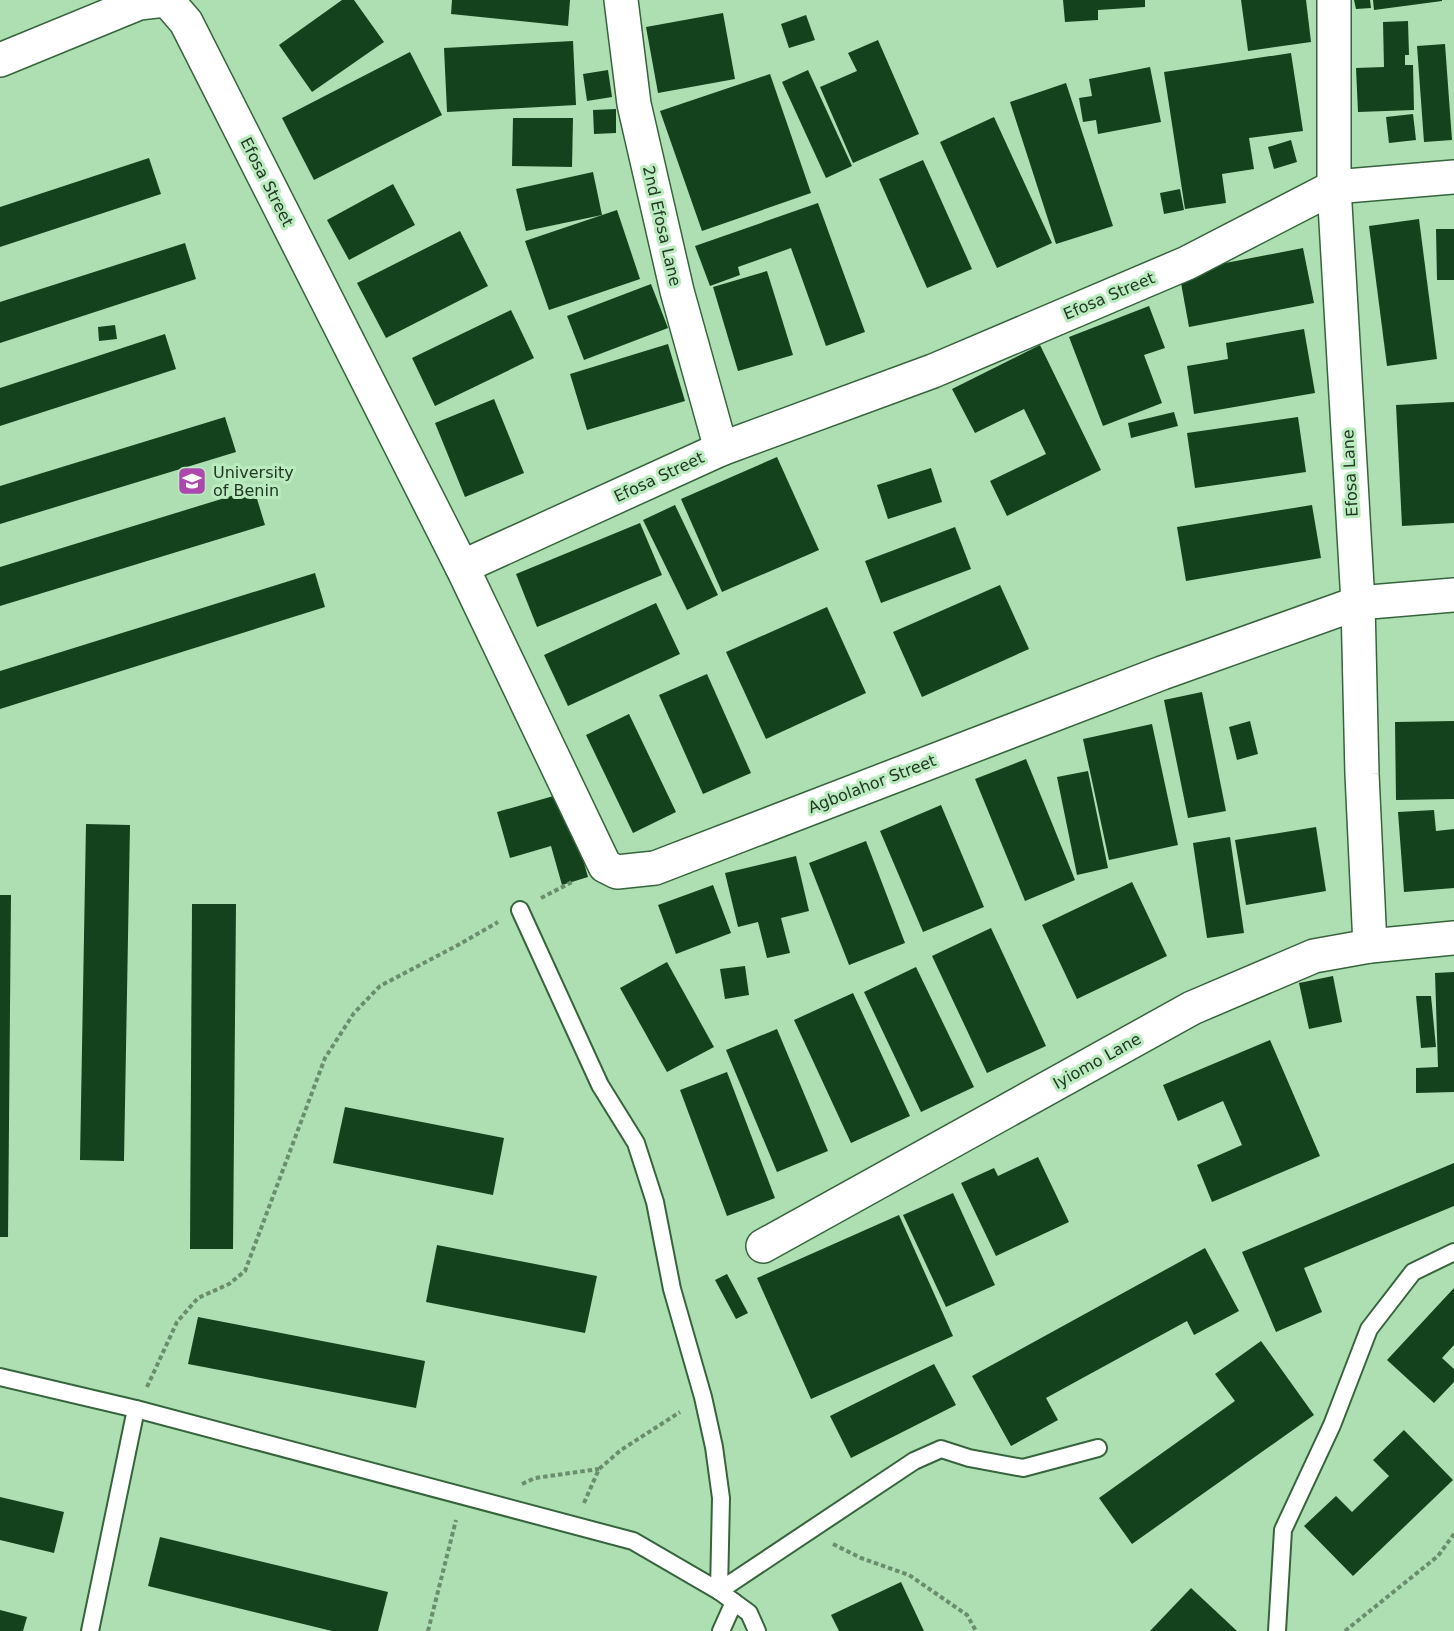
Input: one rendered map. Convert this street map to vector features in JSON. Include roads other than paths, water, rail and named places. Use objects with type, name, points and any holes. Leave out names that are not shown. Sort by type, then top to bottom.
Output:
[{"type":"street","name":"Efosa Street","points":[[0,60],[139,3],[166,0],[186,22],[462,567],[721,448],[933,371],[1177,267],[1334,187],[1454,177]]},
{"type":"street","name":"2nd Efosa Lane","points":[[621,0],[637,115],[677,291],[721,448]]},
{"type":"street","name":"Efosa Lane","points":[[1334,0],[1334,187],[1358,603],[1362,774],[1370,946]]},
{"type":"street","name":"Agbolahor Street","points":[[462,567],[605,866],[617,872],[655,868],[1162,673],[1358,603],[1454,595]]},
{"type":"street","name":"Iyiomo Lane","points":[[763,1246],[1192,1008],[1314,956],[1370,946],[1454,938]]},
{"type":"lane","points":[[520,910],[600,1084],[636,1143],[655,1202],[672,1289],[703,1397],[714,1448],[721,1498],[719,1591]]},
{"type":"lane","points":[[1277,1631],[1283,1530],[1332,1425],[1369,1329],[1413,1272],[1454,1252]]},
{"type":"lane","points":[[0,1377],[136,1409],[633,1541],[719,1591],[749,1613],[757,1631]]},
{"type":"lane","points":[[90,1631],[136,1409]]},
{"type":"lane","points":[[719,1591],[914,1461],[941,1449],[969,1458],[1023,1468],[1098,1448]]},
{"type":"lane","points":[[720,1631],[734,1602]]},
{"type":"place","name":"University of Benin","points":[[192,481]]}]
